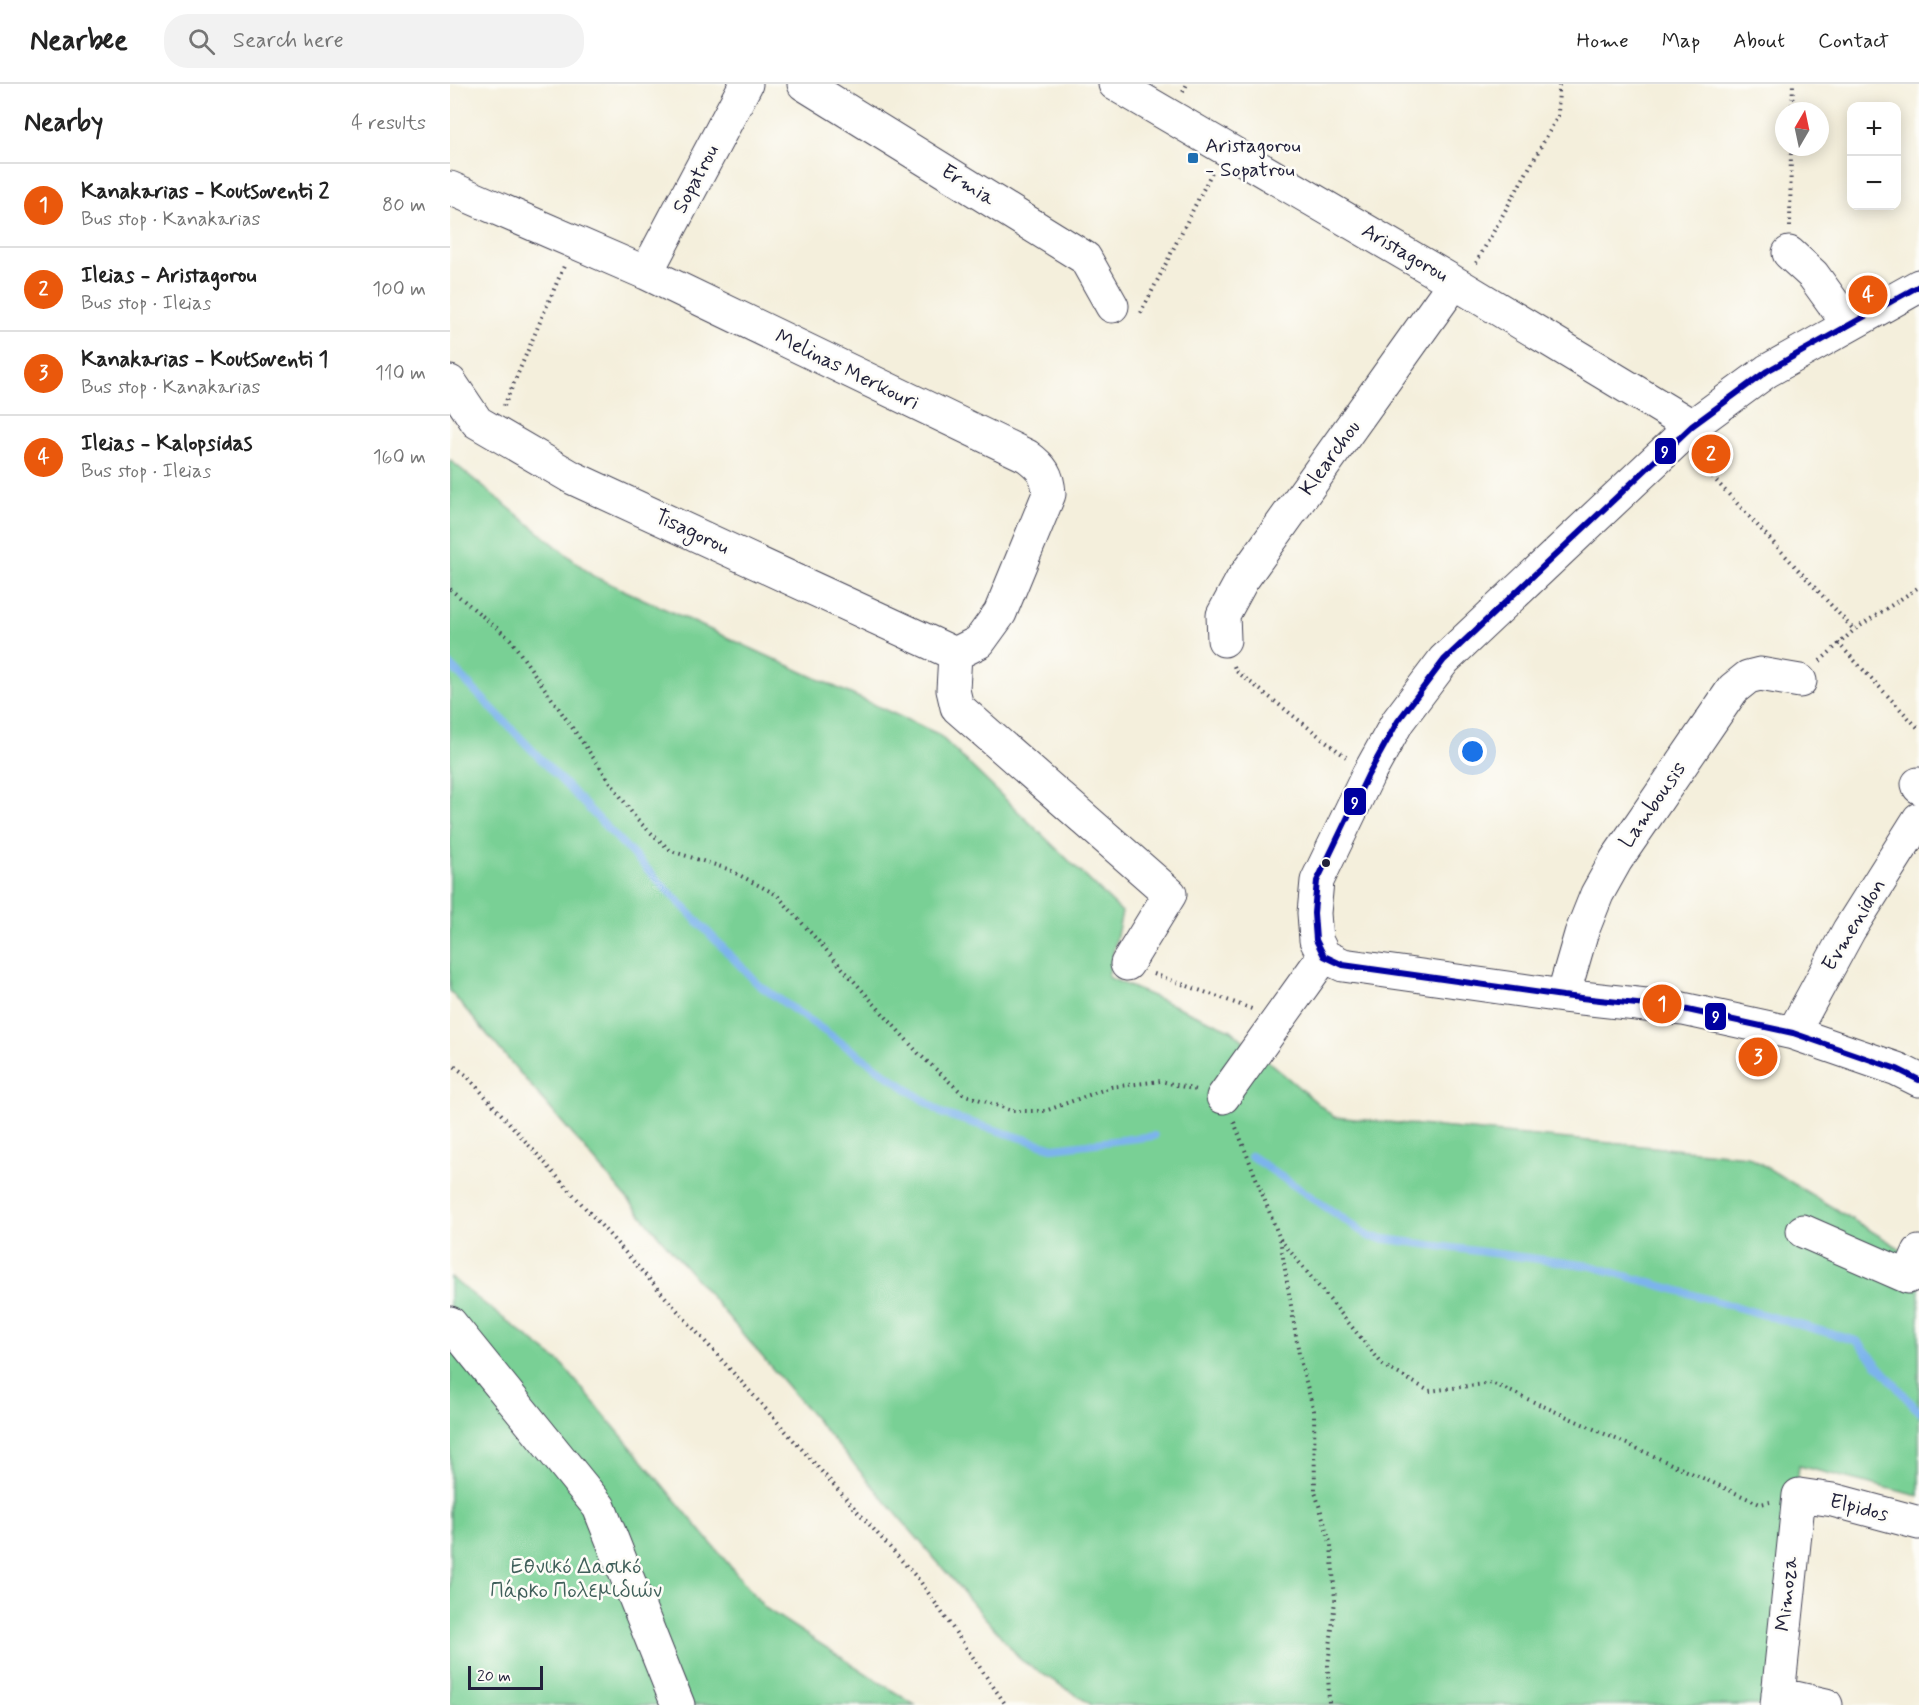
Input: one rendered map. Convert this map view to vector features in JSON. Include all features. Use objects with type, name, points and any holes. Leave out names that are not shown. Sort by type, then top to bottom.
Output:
[{"type":"street","name":"Sopatrou","points":[[646,273],[746,84]]},
{"type":"street","name":"Ermia","points":[[804,84],[1085,258],[1112,306]]},
{"type":"street","name":"Aristagorou","points":[[1115,84],[1458,285],[1685,433]]},
{"type":"street","name":"Melinas Merkouri","points":[[450,188],[646,273],[1027,456],[1042,467],[1049,481],[1049,494],[1000,614],[979,642],[955,654]]},
{"type":"street","points":[[1789,253],[1813,275],[1849,325]]},
{"type":"street","name":"Klearchou","points":[[1224,640],[1223,615],[1242,580],[1458,285]]},
{"type":"street","points":[[1919,286],[1767,371],[1685,433],[1444,660],[1398,721],[1368,775],[1317,881],[1314,914],[1316,940],[1323,956],[1342,965],[1563,996],[1683,1010],[1793,1033],[1897,1069],[1919,1080]]},
{"type":"street","name":"Tisagorou","points":[[450,382],[477,422],[573,478],[955,654]]},
{"type":"street","points":[[955,654],[953,690],[957,707],[1170,894],[1127,964]]},
{"type":"street","name":"Lambousis","points":[[1563,996],[1581,934],[1597,894],[1616,860],[1733,689],[1748,677],[1760,674],[1800,681]]},
{"type":"street","name":"Evmenidon","points":[[1793,1033],[1849,930],[1919,819]]},
{"type":"street","points":[[1223,1097],[1323,956]]},
{"type":"street","points":[[1803,1231],[1908,1277],[1919,1252]]},
{"type":"street","points":[[450,1323],[599,1507],[678,1705]]},
{"type":"street","name":"Elpidos","points":[[1798,1495],[1833,1500],[1919,1523]]},
{"type":"street","name":"Mimoza","points":[[1778,1700],[1798,1495]]},
{"type":"street","points":[[1778,1700],[1826,1705]]},
{"type":"path","points":[[1458,285],[1558,116],[1559,84]]},
{"type":"path","points":[[1792,102],[1793,84]]},
{"type":"path","points":[[1112,306],[1138,319],[1224,148]]},
{"type":"path","points":[[1789,253],[1791,156]]},
{"type":"path","points":[[493,431],[575,241]]},
{"type":"path","points":[[1685,433],[1854,630]]},
{"type":"path","points":[[1800,681],[1854,630],[1919,587]]},
{"type":"path","points":[[450,589],[510,639],[637,820],[671,851],[728,869],[777,895],[919,1054],[963,1094],[1013,1111],[1045,1111],[1111,1087],[1161,1081],[1223,1097],[1280,1239],[1300,1360],[1314,1411],[1315,1492],[1331,1545],[1335,1600],[1328,1666],[1329,1705]]},
{"type":"path","points":[[1224,640],[1236,671],[1368,775]]},
{"type":"path","points":[[1838,643],[1919,729]]},
{"type":"path","points":[[1127,964],[1261,1012]]},
{"type":"path","points":[[450,1063],[466,1075],[920,1581],[1006,1705]]},
{"type":"path","points":[[1280,1239],[1383,1365],[1429,1391],[1492,1383],[1760,1504],[1798,1495]]},
{"type":"green space","points":[[450,460],[593,576],[938,734],[1122,912],[1108,977],[1231,1030],[1334,1117],[1748,1156],[1919,1260],[1919,1496],[1799,1466],[1775,1705],[1092,1705],[1022,1661],[450,991]]},
{"type":"green space","name":"Εθνικό Δασικό Πάρκο Πολεμιδιών","points":[[450,1277],[561,1363],[765,1608],[915,1705],[450,1705]]},
{"type":"waterway","points":[[450,665],[759,985],[943,1114],[1054,1148],[1154,1136]]},
{"type":"waterway","points":[[1251,1156],[1370,1237],[1591,1266],[1857,1341],[1919,1412]]},
{"type":"transit line","name":"9","points":[[1919,286],[1767,371],[1692,426],[1444,660],[1398,721],[1368,775],[1317,881],[1314,913],[1316,940],[1324,956],[1343,965],[1563,996],[1683,1009],[1793,1033],[1897,1069],[1919,1080]]},
{"type":"place","name":"Aristagorou - Sopatrou","points":[[1193,158]]},
{"type":"place","name":"Ileias - Kalopsidas","points":[[1868,295]]},
{"type":"place","name":"Ileias - Aristagorou","points":[[1711,454]]},
{"type":"place","name":"Kanakarias - Koutsoventi 2","points":[[1662,1004]]},
{"type":"place","name":"Kanakarias - Koutsoventi 1","points":[[1758,1057]]}]
